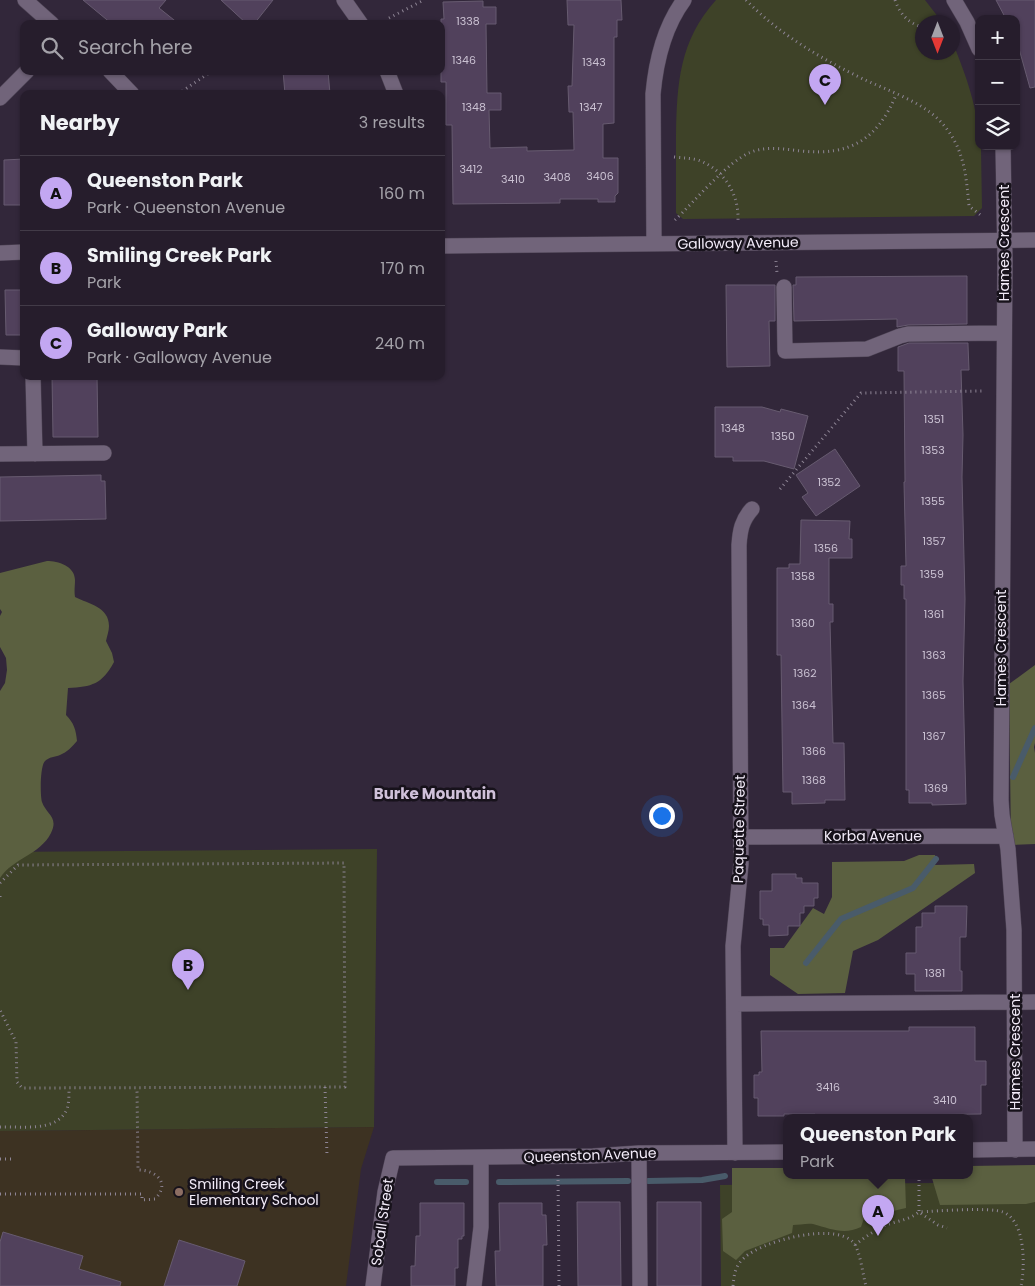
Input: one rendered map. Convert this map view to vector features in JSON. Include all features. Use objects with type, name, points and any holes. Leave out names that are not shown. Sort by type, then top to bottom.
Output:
[{"type":"street","points":[[24,0],[47,20]]},
{"type":"street","points":[[344,0],[358,20]]},
{"type":"street","points":[[654,243],[654,78],[661,46],[684,0]]},
{"type":"street","points":[[954,0],[975,40]]},
{"type":"street","points":[[0,98],[23,75]]},
{"type":"street","points":[[114,75],[128,90]]},
{"type":"street","points":[[389,75],[394,90]]},
{"type":"street","name":"Hames Crescent","points":[[1003,150],[1005,240],[1001,800],[1014,930],[1015,1150]]},
{"type":"street","name":"Galloway Avenue","points":[[445,246],[1035,240]]},
{"type":"street","points":[[0,252],[20,252]]},
{"type":"street","points":[[784,287],[785,351],[868,349],[908,334],[1003,333]]},
{"type":"street","points":[[0,357],[20,358]]},
{"type":"street","points":[[33,380],[35,454]]},
{"type":"street","points":[[0,454],[104,453]]},
{"type":"street","name":"Paquette Street","points":[[735,1153],[733,946],[741,864],[739,545],[742,524],[745,516],[752,509]]},
{"type":"street","name":"Korba Avenue","points":[[740,837],[1006,836]]},
{"type":"street","points":[[734,1004],[1035,1002]]},
{"type":"street","points":[[973,1150],[1035,1149]]},
{"type":"street","name":"Queenston Avenue","points":[[393,1158],[783,1152]]},
{"type":"street","points":[[639,1153],[640,1286]]},
{"type":"street","name":"Soball Street","points":[[373,1286],[385,1192],[393,1158]]},
{"type":"street","points":[[474,1286],[481,1227],[481,1158]]},
{"type":"path","points":[[389,18],[424,0]]},
{"type":"path","points":[[746,0],[769,23],[791,39],[846,71],[921,107],[940,121],[954,140],[961,154],[966,171],[969,206],[983,216]]},
{"type":"path","points":[[895,0],[902,14],[909,21],[915,23]]},
{"type":"path","points":[[184,90],[206,75]]},
{"type":"path","points":[[675,220],[731,165],[746,154],[762,149],[776,148],[827,152],[850,146],[865,138],[888,115],[896,94]]},
{"type":"path","points":[[674,157],[699,160],[714,168],[734,193],[738,208],[738,220]]},
{"type":"path","points":[[780,489],[861,393],[982,391]]},
{"type":"path","points":[[0,883],[18,865],[344,863],[345,1087],[25,1089],[20,1087],[17,1082],[16,1042],[0,1010]]},
{"type":"path","points":[[325,1087],[327,1156]]},
{"type":"path","points":[[0,1127],[37,1126],[55,1122],[66,1110],[69,1089]]},
{"type":"path","points":[[0,1194],[142,1194],[142,1200],[155,1199],[161,1190],[161,1183],[158,1177],[150,1172],[138,1170],[137,1089]]},
{"type":"path","points":[[0,1159],[13,1159]]},
{"type":"path","points":[[558,1177],[560,1286]]},
{"type":"path","points":[[919,1179],[919,1212]]},
{"type":"path","points":[[855,1245],[888,1224],[912,1217],[919,1212],[996,1210],[1009,1215],[1021,1239],[1023,1269],[1021,1286]]},
{"type":"path","points":[[919,1212],[938,1225],[947,1228]]},
{"type":"path","points":[[733,1286],[734,1274],[739,1264],[750,1254],[762,1247],[794,1237],[828,1233],[842,1235],[855,1245],[866,1286]]},
{"type":"shaded area","name":"Smiling Creek Elementary School","points":[[374,1127],[361,1169],[346,1286],[0,1286],[0,1131]]},
{"type":"green space","points":[[716,0],[925,0],[937,15],[915,15],[915,60],[960,60],[975,110],[975,150],[981,150],[982,208],[974,216],[683,219],[676,213],[677,99],[687,47],[704,15]]},
{"type":"green space","points":[[47,561],[61,563],[69,568],[74,575],[75,597],[97,607],[106,614],[109,626],[106,641],[114,662],[105,675],[95,683],[84,687],[68,688],[66,715],[74,727],[77,741],[65,752],[45,761],[41,774],[42,802],[53,819],[53,828],[40,846],[5,871],[0,878],[0,691],[5,683],[7,670],[6,658],[0,647],[0,616],[2,612],[0,609],[0,573]]},
{"type":"green space","points":[[1035,665],[1035,844],[1011,845],[1009,684]]},
{"type":"green space","points":[[377,849],[374,1127],[0,1131],[0,852]]},
{"type":"green space","points":[[919,855],[935,855],[935,865],[974,864],[975,873],[878,940],[853,951],[845,993],[798,994],[770,975],[770,948],[784,948],[813,908],[824,914],[832,897],[832,862],[904,861]]},
{"type":"green space","points":[[1035,1165],[1035,1202],[1026,1204],[940,1205],[932,1179],[973,1179],[973,1166]]},
{"type":"green space","points":[[732,1168],[783,1168],[783,1179],[905,1179],[906,1208],[864,1218],[861,1227],[849,1231],[811,1224],[793,1225],[792,1233],[745,1251],[736,1260],[723,1251],[722,1219],[732,1212]]},
{"type":"green space","points":[[1035,1182],[1035,1286],[721,1286],[720,1185]]},
{"type":"building","points":[[83,0],[166,0],[159,8],[174,20],[107,20]]},
{"type":"building","points":[[221,0],[273,0],[257,20],[243,20]]},
{"type":"building","points":[[567,0],[621,0],[622,20],[617,20],[617,37],[614,37],[614,123],[603,124],[603,158],[618,158],[618,193],[615,196],[615,202],[598,202],[598,199],[560,199],[560,203],[453,204],[452,125],[446,125],[446,82],[441,82],[441,75],[445,75],[445,20],[441,20],[444,19],[443,2],[483,1],[483,7],[496,7],[496,24],[486,24],[487,93],[501,93],[501,110],[489,110],[490,148],[527,147],[527,151],[574,150],[573,112],[569,112],[568,86],[572,86],[574,25],[568,25]]},
{"type":"building","points":[[996,0],[1035,0],[1035,87],[1030,88],[1020,52],[1020,15],[1004,15]]},
{"type":"building","points":[[283,75],[328,75],[330,90],[285,90]]},
{"type":"building","points":[[20,159],[20,205],[4,205],[4,160]]},
{"type":"building","points":[[967,276],[967,324],[908,325],[897,327],[897,319],[794,321],[793,285],[796,285],[796,277]]},
{"type":"building","points":[[726,285],[775,285],[775,321],[769,321],[770,366],[727,367]]},
{"type":"building","points":[[5,290],[20,290],[20,335],[6,335]]},
{"type":"building","points":[[909,343],[968,343],[969,370],[961,370],[965,599],[963,681],[966,804],[932,805],[932,803],[909,803],[909,790],[906,790],[906,599],[904,599],[904,585],[901,585],[901,566],[906,566],[904,371],[898,371],[898,347]]},
{"type":"building","points":[[52,380],[97,380],[98,437],[53,437]]},
{"type":"building","points":[[715,407],[762,407],[780,412],[781,409],[808,416],[794,469],[764,461],[733,461],[733,457],[715,457]]},
{"type":"building","points":[[835,449],[860,486],[816,516],[802,497],[808,493],[796,475]]},
{"type":"building","points":[[101,475],[101,481],[105,481],[106,519],[0,521],[0,477]]},
{"type":"building","points":[[801,520],[850,521],[849,539],[852,539],[852,558],[829,558],[829,604],[833,604],[833,622],[830,622],[833,743],[844,743],[845,800],[825,800],[825,803],[792,804],[792,792],[783,792],[781,655],[777,655],[777,568],[789,568],[789,564],[800,564]]},
{"type":"building","points":[[772,874],[796,874],[796,878],[802,878],[802,883],[818,883],[818,898],[814,898],[814,906],[804,906],[804,913],[800,913],[800,926],[788,926],[788,935],[769,936],[769,925],[763,925],[763,919],[760,919],[760,891],[772,891]]},
{"type":"building","points":[[935,906],[967,906],[966,937],[960,937],[962,991],[915,991],[915,974],[906,974],[906,953],[916,953],[916,927],[922,927],[922,913],[935,913]]},
{"type":"building","points":[[909,1027],[975,1027],[975,1061],[986,1061],[986,1085],[981,1085],[981,1114],[783,1114],[783,1116],[758,1116],[758,1098],[754,1098],[754,1075],[759,1075],[759,1072],[762,1072],[761,1031],[909,1031]]},
{"type":"building","points":[[577,1202],[620,1202],[621,1286],[578,1286]]},
{"type":"building","points":[[657,1202],[701,1202],[701,1286],[657,1286]]},
{"type":"building","points":[[420,1203],[464,1203],[464,1236],[462,1236],[462,1239],[458,1239],[458,1268],[455,1268],[455,1286],[411,1286],[411,1266],[415,1266],[416,1236],[420,1236]]},
{"type":"building","points":[[499,1203],[542,1203],[542,1215],[546,1215],[547,1245],[543,1245],[543,1286],[496,1286],[495,1251],[500,1251]]},
{"type":"building","points":[[3,1232],[83,1256],[79,1269],[121,1282],[120,1286],[0,1286],[0,1242]]},
{"type":"building","points":[[179,1240],[245,1261],[237,1286],[164,1286]]},
{"type":"waterway","points":[[1013,777],[1035,728]]},
{"type":"waterway","points":[[806,963],[841,919],[913,888],[936,859]]},
{"type":"waterway","points":[[648,1181],[702,1180],[725,1176]]},
{"type":"waterway","points":[[499,1182],[628,1181]]},
{"type":"waterway","points":[[437,1182],[466,1182]]},
{"type":"place","name":"Galloway Park","points":[[825,105]]},
{"type":"place","name":"Smiling Creek Park","points":[[188,990]]},
{"type":"place","name":"Smiling Creek Elementary School","points":[[179,1192]]},
{"type":"place","name":"Queenston Park","points":[[878,1236]]},
{"type":"district","name":"Burke Mountain","points":[[435,794]]}]
